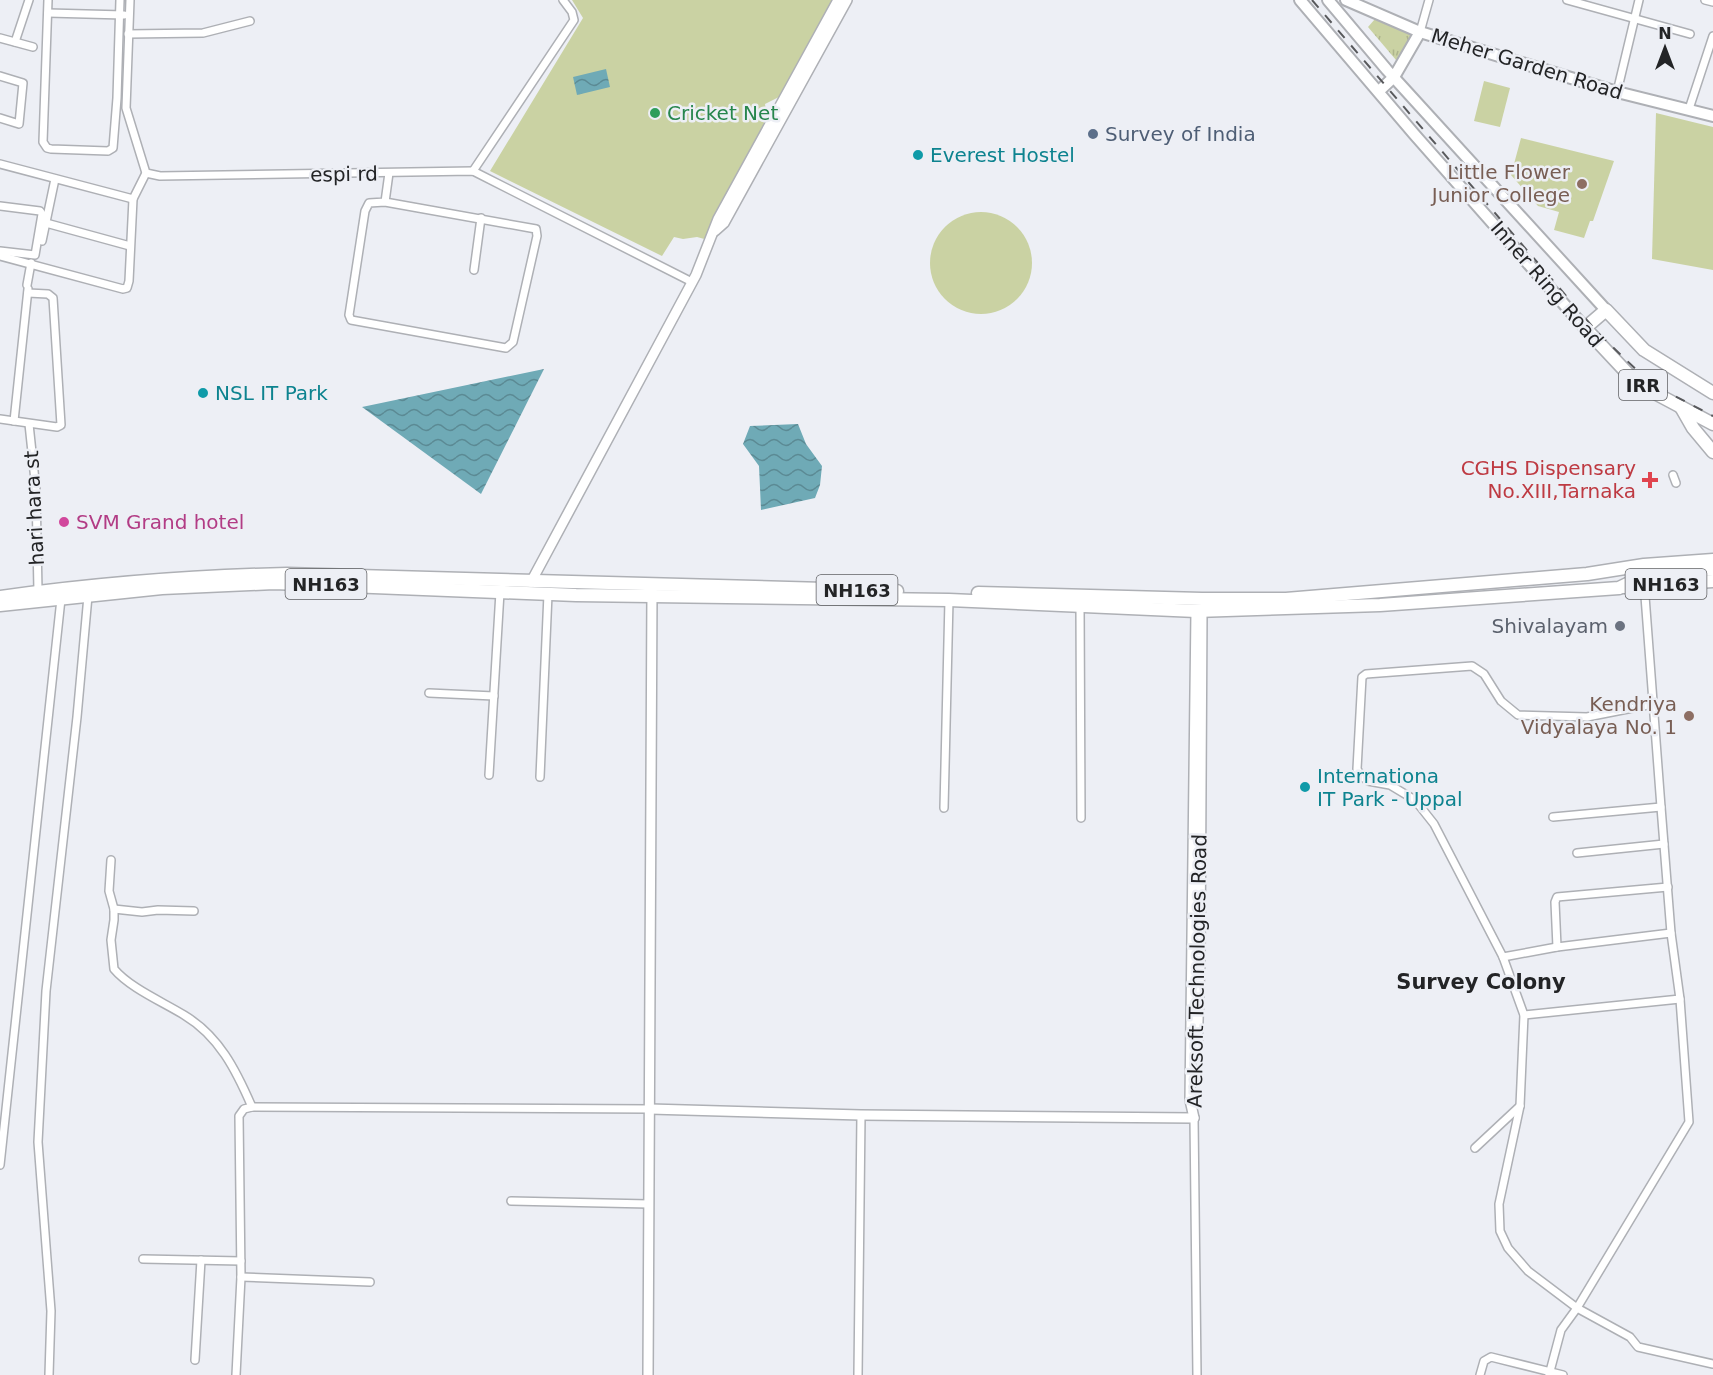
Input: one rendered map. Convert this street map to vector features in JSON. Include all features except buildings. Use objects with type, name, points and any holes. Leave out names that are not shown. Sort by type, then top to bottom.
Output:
[{"type":"highway","points":[[1585,328],[1606,310]]},
{"type":"highway","name":"Inner Ring Road","points":[[1606,310],[1644,350],[1713,393]]},
{"type":"highway","name":"Inner Ring Road","points":[[1585,328],[1622,369],[1652,391],[1713,424]]},
{"type":"highway","points":[[1681,407],[1693,428],[1713,452]]},
{"type":"highway","name":"NH163","points":[[0,605],[88,596],[213,576],[297,574],[530,588],[1286,599],[1587,574],[1713,560]]},
{"type":"highway","name":"NH163","points":[[1644,581],[1648,574],[1713,569]]},
{"type":"highway","name":"NH163","points":[[0,597],[38,591],[161,584],[274,583],[500,592],[530,588],[548,594],[652,590],[1199,611],[1380,605],[1619,588],[1644,581],[1713,581]]},
{"type":"main road","name":"IRR","points":[[1300,0],[1379,91]]},
{"type":"main road","name":"IRR","points":[[1328,0],[1394,78]]},
{"type":"main road","name":"Meher Garden Road","points":[[1346,0],[1363,4],[1420,32],[1617,92],[1713,116]]},
{"type":"main road","points":[[1379,91],[1394,78],[1420,32]]},
{"type":"main road","name":"Inner Ring Road","points":[[1394,78],[1606,310]]},
{"type":"main road","name":"Inner Ring Road","points":[[1379,91],[1585,328]]},
{"type":"street","points":[[15,42],[29,0]]},
{"type":"street","points":[[48,0],[43,142],[51,149],[111,150],[117,98],[120,0]]},
{"type":"street","points":[[0,256],[123,289],[129,285],[133,199],[146,173],[126,108],[130,0]]},
{"type":"street","points":[[473,171],[574,20],[572,12],[563,0]]},
{"type":"street","points":[[530,588],[692,282],[715,231],[718,219],[838,0]]},
{"type":"street","points":[[715,231],[724,223],[847,0]]},
{"type":"street","points":[[1420,32],[1429,0]]},
{"type":"street","points":[[1567,0],[1690,34]]},
{"type":"street","points":[[1617,92],[1639,0]]},
{"type":"street","points":[[1705,0],[1713,2]]},
{"type":"street","points":[[48,13],[129,15]]},
{"type":"street","points":[[128,34],[203,33],[250,21]]},
{"type":"street","points":[[1689,109],[1713,36]]},
{"type":"street","points":[[0,38],[33,47]]},
{"type":"street","points":[[118,64],[127,64]]},
{"type":"street","points":[[0,76],[23,83],[19,124],[0,118]]},
{"type":"street","points":[[117,98],[126,98]]},
{"type":"street","points":[[0,164],[133,199]]},
{"type":"street","name":"espi rd","points":[[146,173],[160,176],[473,171],[692,282]]},
{"type":"street","points":[[385,202],[389,173]]},
{"type":"street","points":[[0,251],[35,255],[55,178]]},
{"type":"street","points":[[385,202],[536,229],[537,236],[513,342],[506,348],[351,320],[349,315],[365,211],[369,203],[385,202]]},
{"type":"street","points":[[0,206],[45,213]]},
{"type":"street","points":[[14,421],[28,288],[46,223],[45,213]]},
{"type":"street","points":[[474,270],[481,218]]},
{"type":"street","points":[[46,223],[130,246]]},
{"type":"street","points":[[0,419],[57,427],[61,422],[53,298],[48,294],[28,288]]},
{"type":"street","name":"hari hara st","points":[[29,424],[36,490],[38,591]]},
{"type":"street","points":[[1673,475],[1676,483]]},
{"type":"street","points":[[1549,1373],[1561,1330],[1577,1308],[1689,1122],[1680,999],[1671,933],[1644,581]]},
{"type":"street","points":[[648,1375],[652,590]]},
{"type":"street","points":[[489,775],[500,592]]},
{"type":"street","points":[[540,777],[548,594]]},
{"type":"street","points":[[49,1375],[51,1311],[38,1142],[46,991],[77,717],[88,596]]},
{"type":"street","points":[[0,1165],[61,599]]},
{"type":"street","points":[[944,808],[949,600]]},
{"type":"street","points":[[1080,606],[1081,818]]},
{"type":"street","name":"Areksoft Technologies Road","points":[[1194,1118],[1190,1100],[1197,853],[1199,611]]},
{"type":"street","points":[[1653,705],[1587,717],[1518,715],[1501,701],[1484,674],[1472,666],[1366,674],[1362,677],[1357,769],[1368,781],[1390,786],[1415,800],[1434,824],[1503,957],[1524,1015],[1520,1106],[1499,1204],[1500,1231],[1508,1248],[1528,1271],[1577,1308],[1630,1337],[1638,1347],[1713,1364]]},
{"type":"street","points":[[429,693],[494,696]]},
{"type":"street","points":[[1553,817],[1661,807]]},
{"type":"street","points":[[1577,853],[1664,844]]},
{"type":"street","points":[[111,860],[109,891],[114,909],[111,954],[116,971],[198,1024],[210,1035],[226,1054],[252,1107]]},
{"type":"street","points":[[1557,947],[1555,902],[1557,897],[1668,887]]},
{"type":"street","points":[[114,909],[142,912],[194,911]]},
{"type":"street","points":[[1503,957],[1557,947],[1671,933]]},
{"type":"street","points":[[1524,1015],[1680,999]]},
{"type":"street","points":[[1475,1148],[1520,1106]]},
{"type":"street","points":[[237,1375],[241,1277],[239,1116],[244,1109],[252,1107],[650,1108],[861,1115],[1194,1118],[1197,1375]]},
{"type":"street","points":[[858,1375],[861,1115]]},
{"type":"street","points":[[511,1201],[649,1204]]},
{"type":"street","points":[[143,1259],[241,1261]]},
{"type":"street","points":[[195,1360],[201,1260]]},
{"type":"street","points":[[241,1277],[370,1282]]},
{"type":"street","points":[[1480,1375],[1484,1361],[1491,1357],[1563,1375]]},
{"type":"green space","points":[[572,0],[834,0],[781,96],[765,104],[768,125],[708,240],[697,237],[683,239],[674,237],[662,256],[490,171],[583,18]]},
{"type":"green space","points":[[1375,19],[1415,36],[1400,58],[1396,60],[1368,27]]},
{"type":"green space","points":[[1484,81],[1510,88],[1500,127],[1474,121]]},
{"type":"green space","points":[[1656,113],[1713,127],[1713,270],[1652,259]]},
{"type":"green space","points":[[1521,138],[1614,161],[1593,221],[1590,221],[1584,238],[1554,230],[1559,212],[1538,206],[1511,175]]},
{"type":"green space","points":[[981,212],[1010,220],[1024,234],[1032,263],[1024,292],[1010,306],[981,314],[952,306],[938,292],[930,263],[938,234],[952,220]]},
{"type":"water","points":[[606,69],[610,87],[577,95],[573,77]]},
{"type":"water","points":[[544,369],[481,494],[362,407]]},
{"type":"water","points":[[798,424],[806,444],[822,466],[820,485],[815,498],[761,510],[759,466],[743,444],[750,426]]},
{"type":"railway","points":[[1312,0],[1598,333],[1644,377],[1713,416]]},
{"type":"place","name":"Cricket Net","points":[[655,113]]},
{"type":"place","name":"Survey of India","points":[[1093,134]]},
{"type":"place","name":"Everest Hostel","points":[[918,155]]},
{"type":"place","name":"Little Flower Junior College","points":[[1582,184]]},
{"type":"place","name":"NSL IT Park","points":[[203,393]]},
{"type":"place","name":"CGHS Dispensary No.XIII,Tarnaka","points":[[1650,480]]},
{"type":"place","name":"SVM Grand hotel","points":[[64,522]]},
{"type":"place","name":"Shivalayam","points":[[1620,626]]},
{"type":"place","name":"Kendriya Vidyalaya No. 1","points":[[1689,716]]},
{"type":"place","name":"Internationa IT Park - Uppal","points":[[1305,787]]},
{"type":"district","name":"Survey Colony","points":[[1481,982]]}]
